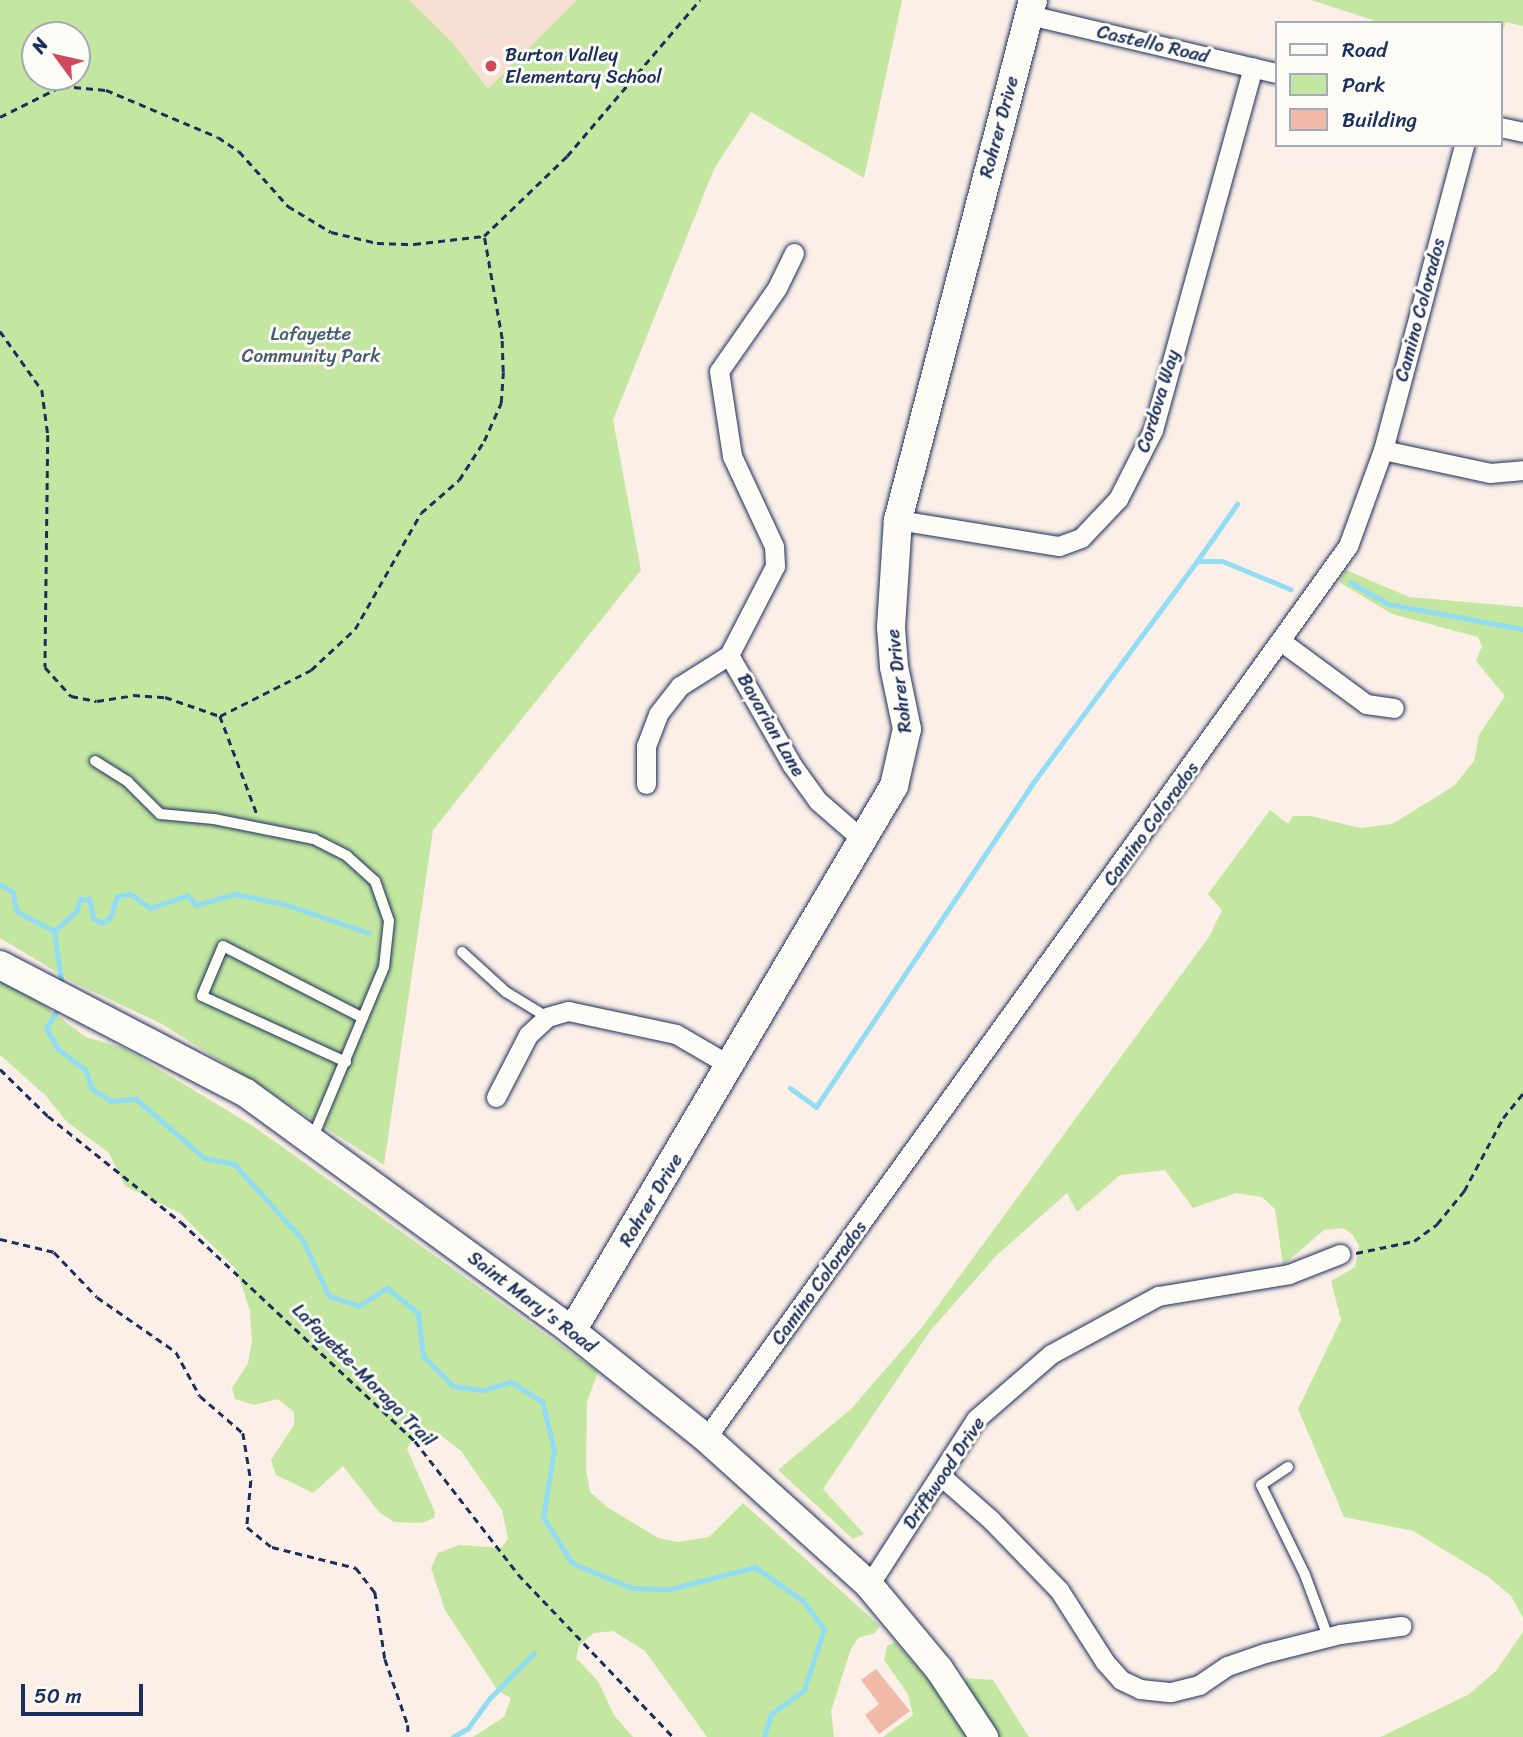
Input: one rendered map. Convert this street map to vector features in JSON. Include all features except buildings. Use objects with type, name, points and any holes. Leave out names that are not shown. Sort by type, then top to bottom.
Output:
[{"type":"street","name":"Castello Road","points":[[1031,8],[1274,73]]},
{"type":"street","name":"Rohrer Drive","points":[[572,1331],[864,841],[894,786],[905,756],[907,729],[894,667],[891,627],[898,520],[1031,8]]},
{"type":"street","name":"Cordova Way","points":[[898,520],[1059,546],[1081,538],[1118,499],[1153,430],[1253,68]]},
{"type":"street","points":[[1502,127],[1523,132]]},
{"type":"street","name":"Camino Colorados","points":[[706,1438],[1282,642],[1348,546],[1383,450],[1463,147]]},
{"type":"street","name":"Bavarian Lane","points":[[794,253],[778,288],[719,371],[732,456],[774,546],[775,566],[729,655],[792,765],[818,801],[864,841]]},
{"type":"street","points":[[1383,450],[1490,474],[1523,470]]},
{"type":"street","points":[[1282,642],[1366,704],[1394,708]]},
{"type":"street","points":[[646,784],[646,746],[659,714],[680,686],[729,655]]},
{"type":"street","name":"Saint Mary's Road","points":[[0,965],[30,985],[218,1076],[311,1140],[572,1331],[706,1438],[869,1586],[939,1669],[984,1737]]},
{"type":"street","points":[[496,1097],[528,1035],[547,1017],[568,1011],[650,1026],[676,1034],[731,1066]]},
{"type":"street","name":"Driftwood Drive","points":[[869,1586],[976,1419],[1051,1354],[1158,1296],[1289,1274],[1340,1254]]},
{"type":"street","points":[[941,1476],[992,1520],[1059,1590],[1105,1662],[1121,1680],[1140,1689],[1171,1692],[1199,1685],[1227,1666],[1328,1637],[1401,1626]]},
{"type":"lane","points":[[95,761],[128,782],[160,814],[262,827],[314,839],[347,856],[375,881],[389,921],[384,967],[311,1140]]},
{"type":"lane","points":[[346,1062],[202,996],[223,946],[363,1018]]},
{"type":"lane","points":[[462,952],[506,992],[547,1017]]},
{"type":"lane","points":[[1288,1467],[1261,1485],[1305,1575],[1328,1637]]},
{"type":"path","points":[[0,117],[62,86],[106,90],[218,137],[239,151],[288,206],[331,232],[377,243],[414,244],[484,236],[567,156],[700,0]]},
{"type":"path","points":[[0,331],[42,390],[48,435],[45,667],[71,696],[97,701],[133,695],[165,697],[220,716],[310,670],[355,629],[421,513],[459,480],[484,441],[501,403],[503,372],[502,339],[484,236]]},
{"type":"path","points":[[220,716],[262,827]]},
{"type":"path","name":"Lafayette-Moraga Trail","points":[[0,1069],[48,1116],[181,1222],[415,1441],[518,1574],[673,1737]]},
{"type":"path","points":[[1340,1254],[1413,1241],[1437,1224],[1464,1191],[1503,1118],[1523,1093]]},
{"type":"path","points":[[0,1239],[54,1252],[97,1297],[176,1352],[200,1396],[243,1433],[251,1481],[247,1527],[272,1546],[356,1568],[375,1592],[385,1659],[408,1725],[408,1737]]},
{"type":"shaded area","name":"Burton Valley Elementary School","points":[[409,0],[577,0],[488,89],[452,42]]},
{"type":"green space","name":"Lafayette Community Park","points":[[0,0],[409,0],[452,42],[488,89],[577,0],[902,0],[864,178],[751,112],[714,169],[613,420],[641,570],[433,830],[384,1165],[162,1024],[75,983],[0,938]]},
{"type":"green space","points":[[1311,0],[1523,0],[1523,26],[1506,22],[1502,33],[1502,21],[1376,21]]},
{"type":"green space","points":[[1346,570],[1409,597],[1523,607],[1523,1618],[1511,1596],[1487,1576],[1413,1531],[1344,1517],[1298,1409],[1341,1320],[1331,1281],[1355,1267],[1359,1246],[1352,1234],[1343,1228],[1324,1230],[1283,1265],[1275,1209],[1262,1197],[1236,1193],[1193,1208],[1165,1170],[1120,1175],[1077,1212],[1067,1193],[997,1255],[930,1331],[823,1489],[864,1534],[853,1539],[778,1470],[851,1409],[923,1326],[1209,937],[1222,910],[1208,894],[1270,810],[1288,824],[1293,816],[1311,816],[1360,828],[1392,824],[1454,786],[1474,761],[1479,735],[1505,696],[1476,661],[1482,646],[1478,637],[1392,614],[1339,582]]},
{"type":"green space","points":[[0,973],[86,1037],[124,1048],[253,1126],[598,1372],[587,1402],[586,1471],[590,1492],[607,1507],[658,1538],[677,1542],[709,1537],[743,1503],[880,1626],[875,1633],[858,1638],[851,1649],[831,1711],[834,1737],[707,1737],[645,1651],[613,1631],[594,1633],[579,1645],[576,1658],[598,1681],[614,1715],[633,1737],[473,1737],[504,1717],[511,1698],[498,1691],[445,1610],[431,1568],[438,1553],[459,1545],[501,1548],[508,1539],[502,1510],[461,1451],[438,1433],[423,1430],[416,1433],[407,1449],[435,1512],[434,1518],[422,1523],[394,1522],[379,1512],[343,1466],[313,1493],[276,1475],[271,1460],[294,1425],[294,1412],[278,1399],[254,1405],[235,1399],[232,1388],[248,1363],[252,1342],[250,1310],[236,1269],[180,1213],[125,1186],[109,1153],[67,1122],[45,1095],[0,1055]]},
{"type":"green space","points":[[1523,1632],[1523,1737],[1380,1737],[1468,1695],[1496,1671]]},
{"type":"green space","points":[[895,1642],[955,1711],[970,1737],[883,1737],[913,1715],[908,1694],[884,1660],[887,1646]]},
{"type":"green space","points":[[967,1678],[993,1680],[1029,1737],[997,1737],[963,1686]]},
{"type":"waterway","points":[[1197,561],[1237,504]]},
{"type":"waterway","points":[[790,1088],[816,1107],[1032,784],[1197,561],[1222,561],[1290,589]]},
{"type":"waterway","points":[[1350,582],[1388,604],[1523,629]]},
{"type":"waterway","points":[[0,884],[13,892],[16,911],[54,931],[62,986]]},
{"type":"waterway","points":[[54,931],[76,912],[80,899],[89,899],[93,918],[102,923],[110,918],[117,896],[130,894],[150,908],[187,895],[196,905],[234,894],[284,904],[369,933]]},
{"type":"waterway","points":[[60,1005],[46,1028],[58,1049],[85,1069],[92,1089],[111,1101],[136,1099],[204,1158],[234,1164],[302,1239],[329,1296],[359,1306],[387,1288],[418,1313],[423,1356],[453,1386],[483,1390],[511,1382],[542,1401],[554,1450],[543,1517],[572,1563],[632,1588],[670,1589],[755,1567],[803,1601],[824,1629],[804,1690],[771,1714],[764,1737]]},
{"type":"waterway","points":[[453,1737],[468,1728],[490,1698],[534,1653]]},
{"type":"place","name":"Burton Valley Elementary School","points":[[491,66]]}]
